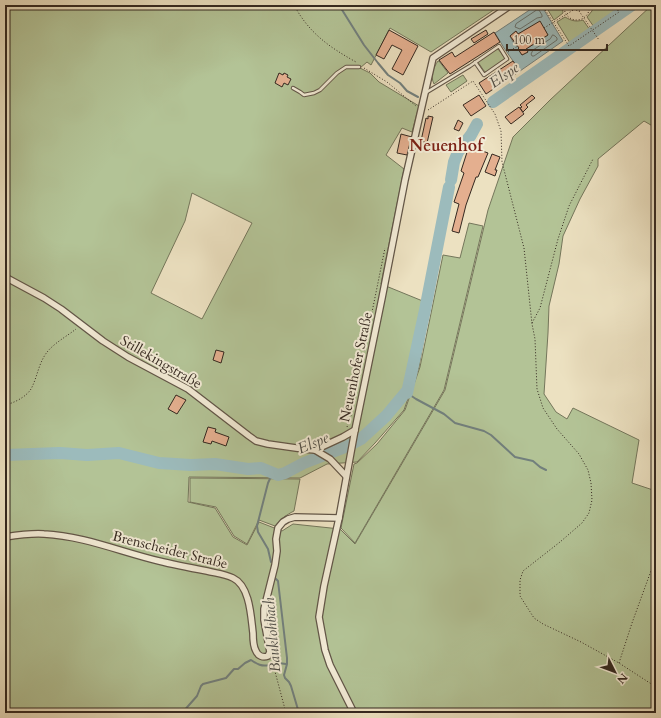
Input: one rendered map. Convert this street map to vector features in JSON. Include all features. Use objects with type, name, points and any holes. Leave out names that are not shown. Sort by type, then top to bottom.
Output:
[{"type":"street","name":"Neuenhofer Straße","points":[[354,713],[330,665],[325,650],[319,617],[353,438],[405,180],[434,58],[510,5]]},
{"type":"street","name":"Stillekingstraße","points":[[5,277],[61,309],[81,325],[128,357],[188,389],[256,441],[315,450]]},
{"type":"street","points":[[315,450],[355,430]]},
{"type":"street","points":[[315,450],[330,459],[346,476]]},
{"type":"street","points":[[268,656],[270,648],[264,620],[264,609],[275,565],[278,528],[283,522],[295,517],[339,518]]},
{"type":"street","name":"Brenscheider Straße","points":[[5,537],[45,534],[75,538],[160,561],[213,572],[234,579],[240,583],[245,592],[249,605],[256,652],[260,656],[268,656]]},
{"type":"lane","points":[[425,93],[499,46],[507,58],[484,75],[475,62]]},
{"type":"lane","points":[[293,88],[304,95],[314,93],[320,90],[337,73],[346,67],[359,67]]},
{"type":"path","points":[[294,5],[300,16],[312,31],[329,46],[360,64],[359,67],[365,68],[387,82],[421,112],[473,81],[495,114],[501,131],[502,162],[524,248],[535,339],[537,389],[543,408],[557,430],[579,454],[588,470],[591,483],[592,500],[589,513],[582,523],[523,571],[520,580],[520,596],[534,618],[619,663],[656,687]]},
{"type":"path","points":[[542,5],[569,46],[619,12],[614,5]]},
{"type":"path","points":[[564,5],[566,14],[570,18],[577,20],[587,16],[590,5]]},
{"type":"path","points":[[544,28],[574,9],[575,5]]},
{"type":"path","points":[[579,11],[581,5]]},
{"type":"path","points":[[574,9],[579,11],[599,40]]},
{"type":"path","points":[[508,52],[518,46]]},
{"type":"path","points":[[532,324],[540,308],[558,239],[569,206],[593,159]]},
{"type":"path","points":[[343,437],[350,416],[385,246]]},
{"type":"path","points":[[5,405],[25,396],[30,390],[39,366],[46,354],[58,342],[81,325]]},
{"type":"path","points":[[619,663],[656,556]]},
{"type":"path","points":[[268,656],[273,664],[286,713]]},
{"type":"green space","points":[[5,5],[501,5],[431,52],[390,28],[371,65],[367,62],[360,68],[370,73],[379,82],[419,106],[412,132],[402,128],[386,155],[404,169],[381,284],[430,304],[419,367],[404,410],[357,462],[327,464],[300,478],[189,477],[188,502],[215,508],[233,537],[247,545],[259,522],[282,531],[293,524],[340,529],[355,544],[445,390],[488,210],[513,137],[550,100],[652,5],[656,5],[656,128],[644,121],[598,159],[598,166],[580,199],[563,236],[559,264],[549,306],[544,394],[556,412],[567,419],[573,408],[639,440],[632,483],[656,491],[656,713],[5,713]],"holes":[[[192,193],[252,223],[202,319],[151,293],[185,221]]]},
{"type":"green space","points":[[545,5],[562,5],[563,13],[554,20]]},
{"type":"green space","points":[[593,5],[612,5],[616,12],[594,27],[587,17],[592,11]]},
{"type":"green space","points":[[565,17],[574,21],[583,20],[590,30],[570,43],[557,22]]},
{"type":"green space","points":[[498,49],[505,58],[504,61],[486,72],[478,62]]},
{"type":"green space","points":[[438,61],[448,73],[434,84],[432,78],[433,72]]},
{"type":"green space","points":[[463,75],[467,81],[451,92],[446,85]]},
{"type":"green space","points":[[469,223],[483,226],[444,390],[355,543],[341,528],[354,464],[357,463],[377,444],[405,410],[420,367],[443,255],[460,258]]},
{"type":"green space","points":[[190,478],[300,479],[294,511],[284,517],[275,526],[259,520],[247,544],[234,536],[216,507],[190,502]]},
{"type":"water","points":[[537,5],[541,5],[563,41],[520,71],[495,33]],"holes":[[[540,22],[548,35],[526,49],[528,52],[522,55],[515,41],[513,42],[510,36],[516,31],[518,34]]]},
{"type":"building","points":[[540,21],[548,35],[526,49],[528,52],[522,55],[518,49],[519,48],[510,36],[516,31],[518,34]]},
{"type":"building","points":[[389,30],[418,46],[403,75],[392,69],[402,50],[392,45],[384,59],[376,55]]},
{"type":"building","points":[[486,30],[488,34],[474,43],[471,39]]},
{"type":"building","points":[[494,32],[500,42],[450,74],[439,60],[452,52],[455,57]]},
{"type":"building","points":[[513,61],[520,71],[486,94],[479,83]]},
{"type":"building","points":[[279,73],[288,75],[287,77],[291,79],[288,85],[284,83],[282,87],[275,83]]},
{"type":"building","points":[[479,95],[486,106],[471,116],[463,105]]},
{"type":"building","points":[[532,95],[535,98],[526,105],[528,107],[523,112],[520,105]]},
{"type":"building","points":[[519,107],[524,114],[511,124],[505,117]]},
{"type":"building","points":[[428,116],[433,117],[427,143],[421,141],[426,118],[428,119]]},
{"type":"building","points":[[458,120],[463,123],[459,131],[454,129]]},
{"type":"building","points":[[401,134],[412,137],[407,155],[397,153]]},
{"type":"building","points":[[469,146],[488,153],[478,177],[476,177],[466,205],[459,233],[452,231],[459,204],[454,202],[464,173],[461,171]]},
{"type":"building","points":[[492,154],[500,157],[495,170],[497,170],[495,176],[485,172]]},
{"type":"building","points":[[216,350],[224,352],[221,363],[213,360]]},
{"type":"building","points":[[176,395],[186,400],[177,414],[168,409]]},
{"type":"building","points":[[208,427],[216,429],[215,432],[229,437],[226,446],[212,441],[211,444],[203,442]]},
{"type":"waterway","points":[[339,5],[364,45],[388,75],[400,83],[407,91],[418,97]]},
{"type":"waterway","name":"Elspe","points":[[493,102],[632,5]]},
{"type":"waterway","name":"Elspe","points":[[451,180],[454,162],[458,152],[471,135],[477,124]]},
{"type":"waterway","name":"Elspe","points":[[5,455],[60,453],[87,455],[119,453],[159,463],[191,465],[215,464],[248,469],[261,468],[278,475],[348,446],[361,439],[386,416],[406,392],[407,393],[449,187]]},
{"type":"waterway","points":[[407,393],[444,414],[455,423],[484,431],[491,435],[515,457],[533,461],[546,470]]},
{"type":"waterway","name":"Bauklohbach","points":[[271,562],[268,549],[258,532],[257,526],[268,483],[273,472]]},
{"type":"waterway","name":"Bauklohbach","points":[[275,578],[278,581],[287,658],[284,675],[291,686],[299,713]]},
{"type":"waterway","points":[[182,713],[197,696],[203,684],[226,678],[234,669],[238,669],[251,660],[260,665],[269,665]]},
{"type":"waterway","points":[[278,663],[286,664]]},
{"type":"district","name":"Neuenhof","points":[[446,146]]}]
